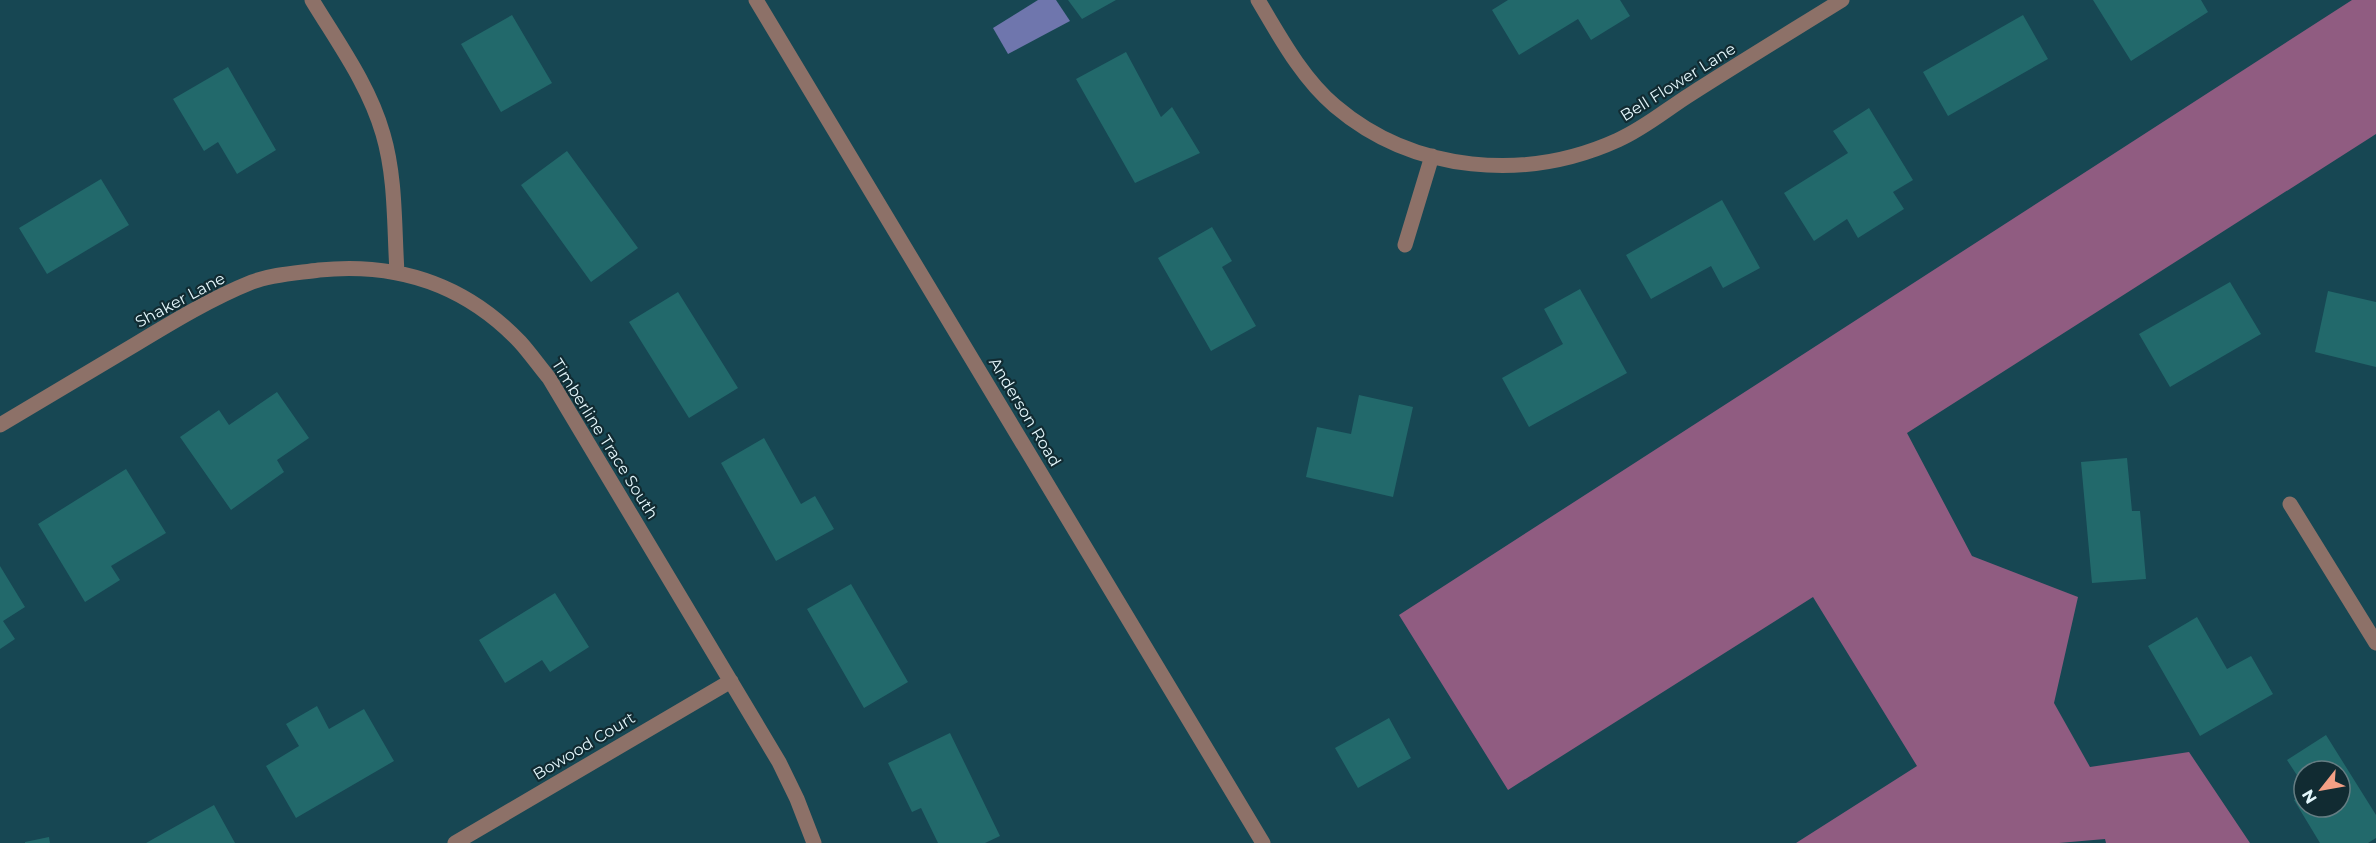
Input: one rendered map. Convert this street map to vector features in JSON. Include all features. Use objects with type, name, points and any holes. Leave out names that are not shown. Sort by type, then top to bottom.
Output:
[{"type":"street","points":[[312,0],[368,92],[383,134],[390,164],[397,272]]},
{"type":"street","name":"Anderson Road","points":[[756,0],[1263,843]]},
{"type":"street","name":"Bell Flower Lane","points":[[1258,0],[1307,77],[1336,106],[1375,133],[1415,152],[1469,165],[1511,166],[1555,160],[1617,140],[1641,128],[1842,0]]},
{"type":"street","points":[[1405,245],[1432,156]]},
{"type":"street","name":"Shaker Lane","points":[[0,425],[181,317],[255,281],[293,273],[332,269],[368,268],[397,272]]},
{"type":"street","name":"Timberline Trace South","points":[[397,272],[425,279],[454,292],[492,316],[520,343],[549,378],[779,762],[797,799],[814,843]]},
{"type":"street","points":[[2290,504],[2376,643]]},
{"type":"street","name":"Bowood Court","points":[[455,843],[730,681]]},
{"type":"shaded area","points":[[2352,0],[2376,0],[2376,134],[1907,433],[1972,556],[2078,597],[2054,703],[2090,767],[2189,752],[2250,843],[2106,843],[2105,839],[2059,843],[1796,843],[1917,766],[1813,597],[1508,790],[1399,615]]},
{"type":"water","points":[[1038,0],[1056,0],[1070,21],[1008,54],[993,28]]},
{"type":"building","points":[[1068,0],[1116,0],[1082,19]]},
{"type":"building","points":[[1508,0],[1620,0],[1630,16],[1591,40],[1578,19],[1519,55],[1492,10]]},
{"type":"building","points":[[2093,0],[2201,0],[2208,12],[2131,61]]},
{"type":"building","points":[[512,15],[552,83],[501,112],[461,44]]},
{"type":"building","points":[[2023,15],[2048,59],[1948,116],[1923,72]]},
{"type":"building","points":[[1126,52],[1161,117],[1172,107],[1200,153],[1135,183],[1076,79]]},
{"type":"building","points":[[228,67],[276,150],[237,174],[218,142],[204,151],[173,99]]},
{"type":"building","points":[[1869,108],[1913,180],[1893,192],[1904,209],[1858,238],[1847,219],[1814,241],[1784,193],[1848,153],[1833,131]]},
{"type":"building","points":[[567,151],[638,248],[591,282],[521,185]]},
{"type":"building","points":[[101,179],[129,225],[47,274],[19,228]]},
{"type":"building","points":[[1722,200],[1760,268],[1723,288],[1711,266],[1651,299],[1626,255]]},
{"type":"building","points":[[1212,227],[1232,261],[1222,267],[1256,326],[1211,351],[1158,258]]},
{"type":"building","points":[[2230,282],[2261,334],[2170,387],[2139,334]]},
{"type":"building","points":[[1580,289],[1627,373],[1529,427],[1502,378],[1563,344],[1544,309]]},
{"type":"building","points":[[2328,291],[2376,302],[2376,367],[2315,352]]},
{"type":"building","points":[[678,292],[738,388],[689,418],[629,322]]},
{"type":"building","points":[[277,392],[309,438],[277,460],[284,472],[231,510],[180,437],[219,410],[229,425]]},
{"type":"building","points":[[1359,395],[1413,407],[1393,497],[1306,477],[1317,427],[1351,434]]},
{"type":"building","points":[[764,438],[801,504],[815,496],[834,529],[776,561],[721,463]]},
{"type":"building","points":[[2127,458],[2132,511],[2140,511],[2146,579],[2092,583],[2081,462]]},
{"type":"building","points":[[126,469],[166,533],[111,566],[120,580],[85,602],[38,524]]},
{"type":"building","points":[[0,566],[25,607],[3,621],[15,639],[0,649]]},
{"type":"building","points":[[851,584],[908,682],[864,708],[807,609]]},
{"type":"building","points":[[555,593],[589,647],[550,672],[542,660],[505,683],[479,640]]},
{"type":"building","points":[[2197,617],[2227,669],[2251,656],[2273,694],[2200,736],[2148,646]]},
{"type":"building","points":[[317,706],[329,729],[364,709],[394,761],[296,818],[266,766],[299,746],[286,724]]},
{"type":"building","points":[[1389,718],[1411,758],[1358,788],[1335,748]]},
{"type":"building","points":[[950,733],[1000,836],[985,843],[938,843],[921,808],[912,812],[888,763]]},
{"type":"building","points":[[2326,735],[2341,759],[2292,759],[2292,768],[2287,760]]},
{"type":"building","points":[[2352,777],[2376,815],[2376,838],[2368,843],[2320,843],[2305,819],[2352,819]]},
{"type":"building","points":[[214,805],[235,843],[146,843]]},
{"type":"building","points":[[49,837],[50,843],[25,843],[25,842]]}]
